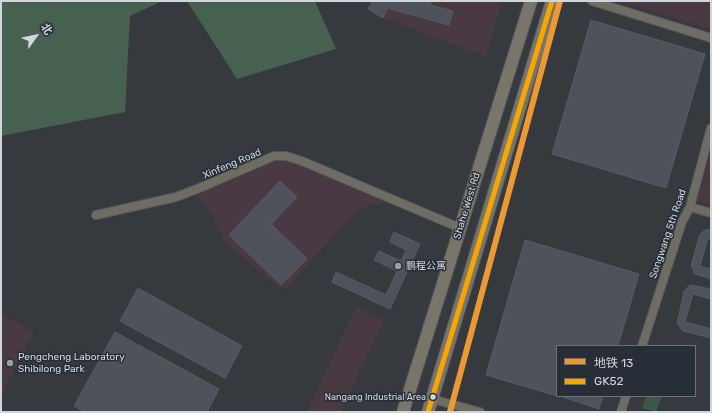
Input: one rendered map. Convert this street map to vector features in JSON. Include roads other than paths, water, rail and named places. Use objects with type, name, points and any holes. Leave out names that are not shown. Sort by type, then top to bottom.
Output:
[{"type":"main road","name":"Shahe West Rd","points":[[404,412],[530,1]]},
{"type":"main road","points":[[428,412],[552,1]]},
{"type":"street","points":[[592,1],[711,38]]},
{"type":"street","name":"Songwang 5th Road","points":[[642,345],[682,222],[690,207],[711,128]]},
{"type":"street","name":"Xinfeng Road","points":[[96,215],[176,196],[202,187],[274,156],[286,156],[302,161],[460,228]]},
{"type":"street","points":[[690,207],[711,213]]},
{"type":"street","points":[[620,412],[626,397]]},
{"type":"street","points":[[432,399],[480,412]]},
{"type":"metro line","name":"13","points":[[450,412],[560,1]]},
{"type":"place","name":"鹏程公寓","points":[[398,266]]},
{"type":"place","name":"Pengcheng Laboratory Shibilong Park","points":[[10,363]]},
{"type":"place","name":"Nangang Industrial Area","points":[[433,397]]}]
